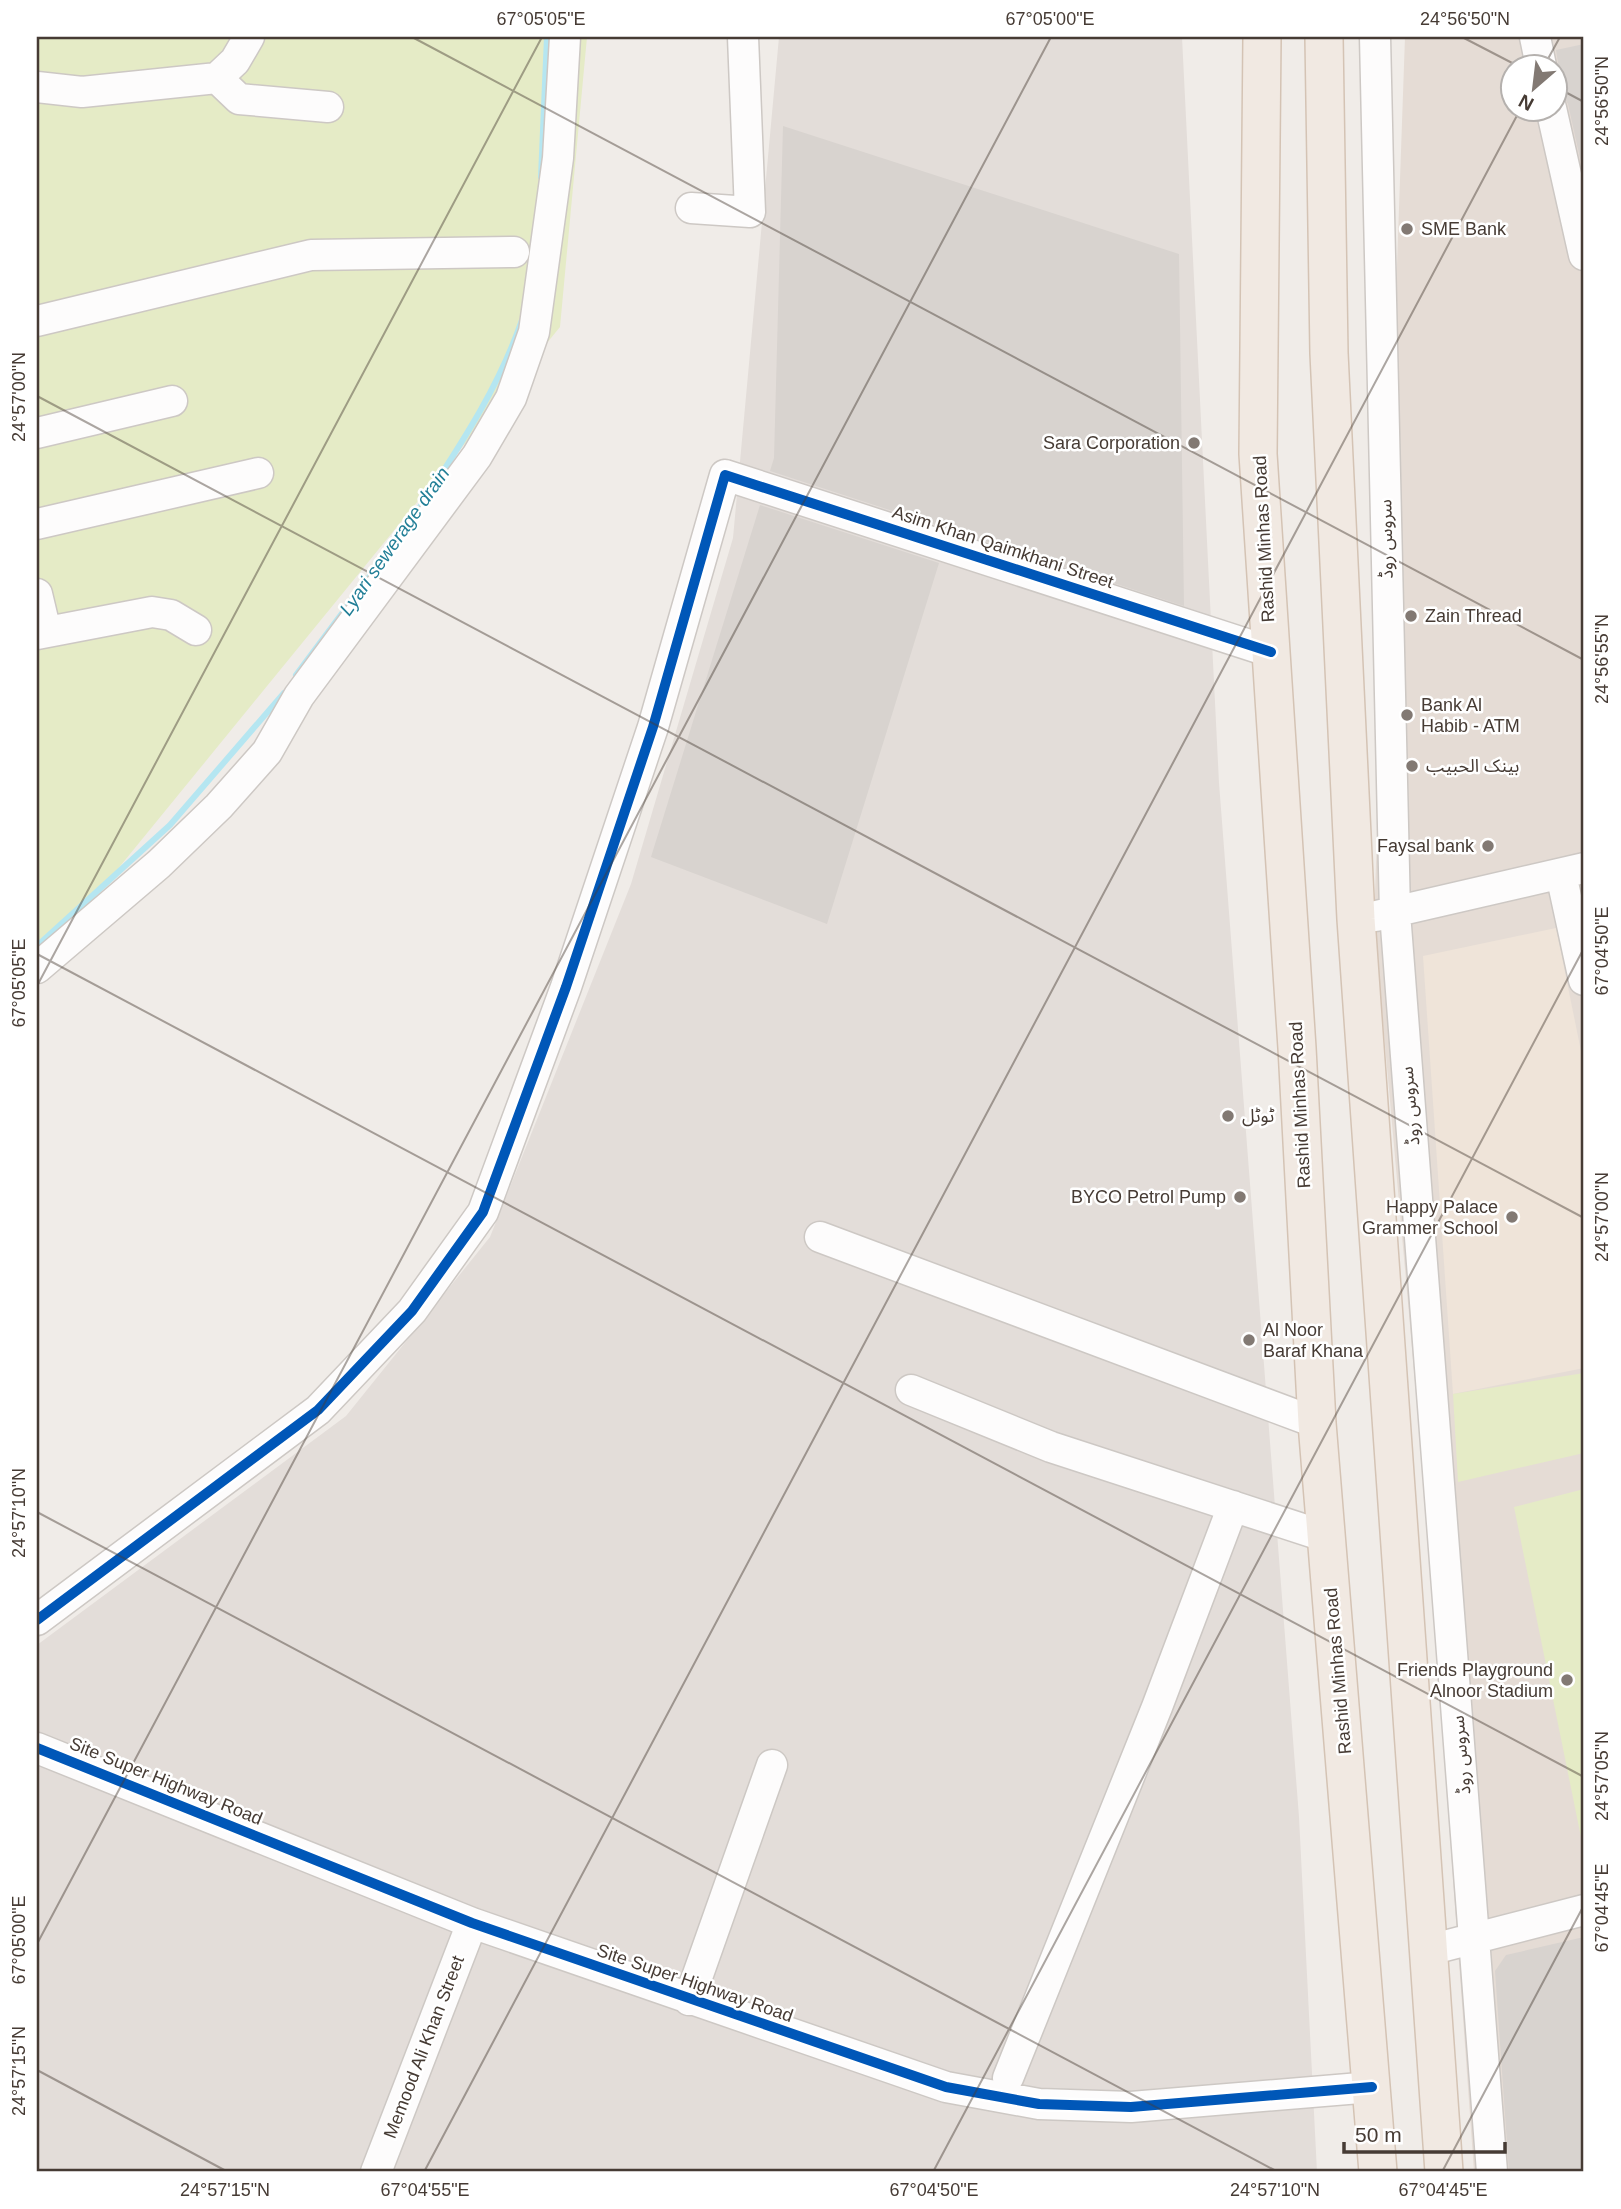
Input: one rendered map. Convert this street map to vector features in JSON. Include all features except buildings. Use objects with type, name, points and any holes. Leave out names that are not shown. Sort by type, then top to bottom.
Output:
[{"type":"main road","name":"Rashid Minhas Road","points":[[1262,37],[1258,454],[1297,1048],[1317,1423],[1378,2172]]},
{"type":"main road","points":[[1324,37],[1329,353],[1356,919],[1444,2172]]},
{"type":"street","points":[[37,87],[82,92],[217,78],[235,61],[249,37]]},
{"type":"street","points":[[37,968],[159,863],[219,806],[267,752],[299,696],[477,456],[511,398],[534,332],[558,158],[565,37]]},
{"type":"street","points":[[691,208],[750,212],[743,37]]},
{"type":"street","name":"سروس روڈ","points":[[1375,37],[1395,913],[1492,2172]]},
{"type":"street","points":[[217,78],[239,99],[328,107]]},
{"type":"street","points":[[1557,122],[1574,164],[1584,255]]},
{"type":"street","points":[[37,321],[311,255],[514,252]]},
{"type":"street","points":[[37,433],[172,401]]},
{"type":"street","points":[[37,524],[258,473]]},
{"type":"street","name":"Asim Khan Qaimkhani Street","points":[[37,1620],[318,1410],[412,1311],[483,1212],[566,987],[653,727],[725,474],[1270,652]]},
{"type":"street","points":[[37,594],[42,633],[152,612],[171,615],[196,630]]},
{"type":"street","points":[[1356,919],[1395,913],[1573,871],[1584,979]]},
{"type":"street","points":[[820,1237],[1317,1423]]},
{"type":"street","points":[[911,1390],[1051,1447],[1327,1537]]},
{"type":"street","points":[[1007,2078],[1157,1707],[1233,1506]]},
{"type":"street","name":"Site Super Highway Road","points":[[37,1748],[472,1923],[946,2087],[1039,2104],[1131,2107],[1372,2087]]},
{"type":"street","points":[[689,2000],[772,1765]]},
{"type":"street","points":[[1429,1950],[1584,1910]]},
{"type":"street","name":"Memood Ali Khan Street","points":[[376,2172],[472,1923]]},
{"type":"shaded area","points":[[779,37],[1182,37],[1219,783],[1299,1817],[1317,2172],[37,2172],[37,1645],[346,1416],[490,1237],[631,884],[733,538]]},
{"type":"shaded area","points":[[1405,37],[1584,37],[1584,2172],[1474,2172],[1428,1528],[1374,921]]},
{"type":"shaded area","name":"Happy Palace Grammer School","points":[[1556,928],[1584,1066],[1584,1368],[1453,1394],[1423,956]]},
{"type":"green space","points":[[37,37],[587,37],[560,327],[37,968]]},
{"type":"green space","points":[[1584,1373],[1584,1453],[1458,1482],[1453,1394]]},
{"type":"green space","name":"Friends Playground Alnoor Stadium","points":[[1584,1489],[1584,1852],[1514,1507]]},
{"type":"waterway","name":"Lyari sewerage drain","points":[[541,177],[547,37]]},
{"type":"waterway","name":"Lyari sewerage drain","points":[[411,521],[487,399],[522,320]]},
{"type":"waterway","name":"Lyari sewerage drain","points":[[296,675],[390,549]]},
{"type":"waterway","name":"Lyari sewerage drain","points":[[37,946],[170,825],[284,693]]},
{"type":"cycle path","points":[[37,1620],[318,1410],[412,1311],[483,1212],[566,987],[653,727],[725,475],[1271,652]]},
{"type":"cycle path","points":[[37,1748],[472,1923],[946,2087],[1039,2104],[1131,2107],[1372,2087]]},
{"type":"place","name":"SME Bank","points":[[1407,229]]},
{"type":"place","name":"Sara Corporation","points":[[1194,443]]},
{"type":"place","name":"Zain Thread","points":[[1411,616]]},
{"type":"place","name":"Bank Al Habib - ATM","points":[[1407,715]]},
{"type":"place","name":"بينک الحبيب","points":[[1412,766]]},
{"type":"place","name":"Faysal bank","points":[[1488,846]]},
{"type":"place","name":"ٹوٹل","points":[[1228,1116]]},
{"type":"place","name":"BYCO Petrol Pump","points":[[1240,1197]]},
{"type":"place","name":"Happy Palace Grammer School","points":[[1512,1217]]},
{"type":"place","name":"Al Noor Baraf Khana","points":[[1249,1340]]},
{"type":"place","name":"Friends Playground Alnoor Stadium","points":[[1567,1680]]}]
